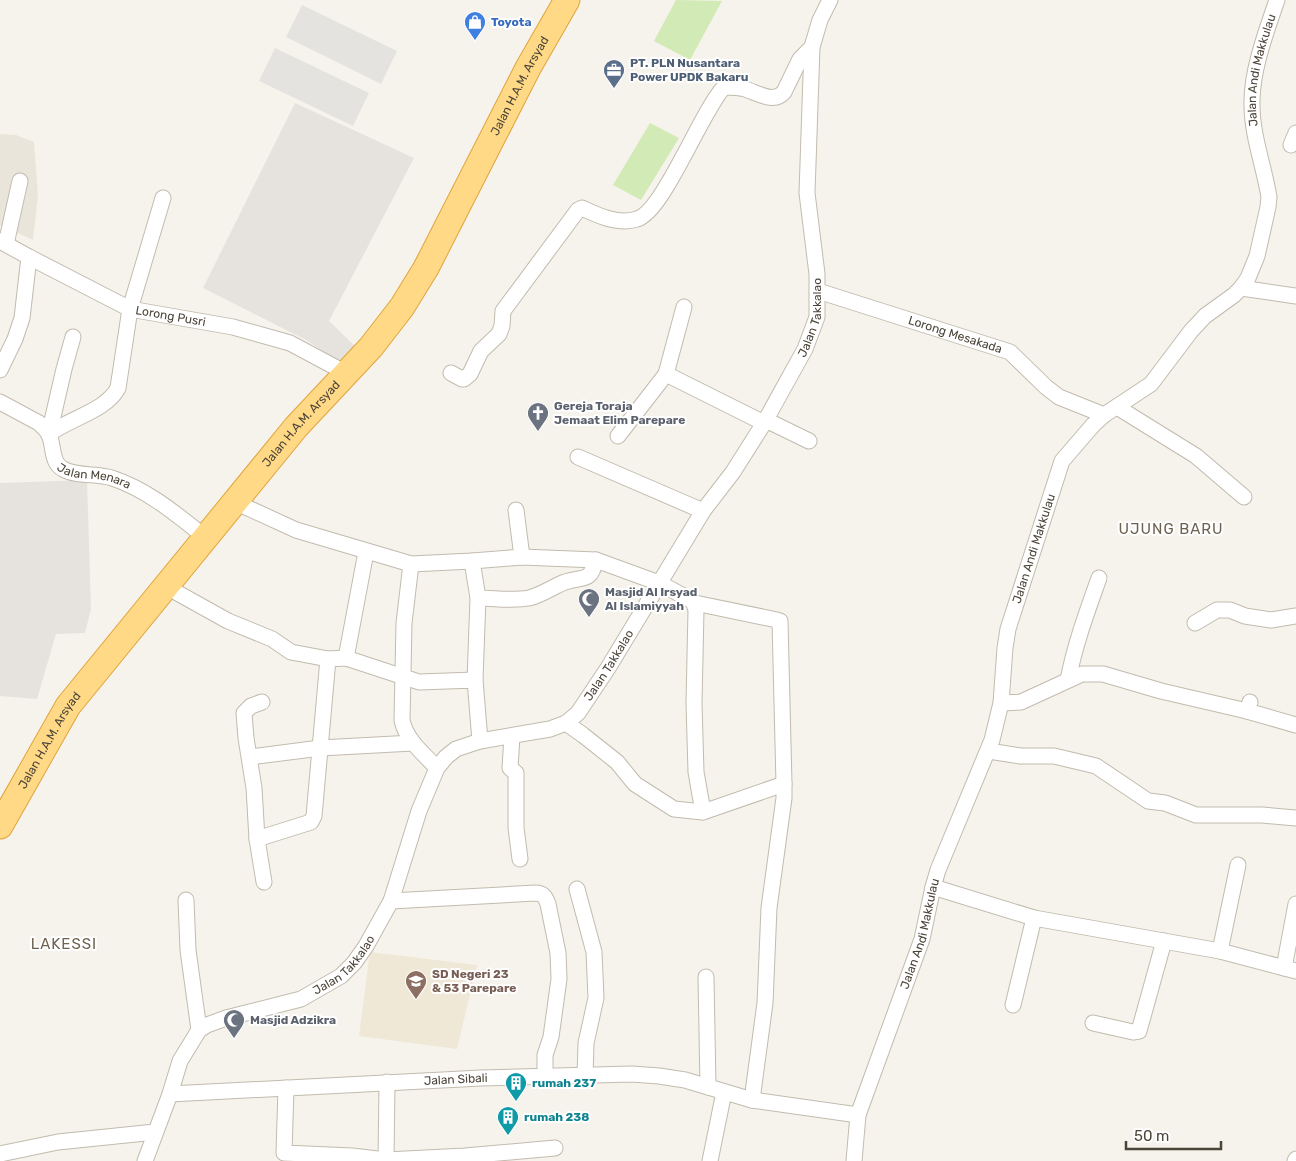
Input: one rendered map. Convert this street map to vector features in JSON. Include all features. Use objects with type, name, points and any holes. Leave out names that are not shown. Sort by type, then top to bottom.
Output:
[{"type":"highway","name":"Jalan H.A.M. Arsyad","points":[[0,826],[68,706],[296,427],[371,346],[402,307],[426,268],[524,77],[567,0]]},
{"type":"street","name":"Jalan Takkalao","points":[[199,1030],[226,1018],[301,999],[341,976],[366,946],[390,901],[419,811],[437,768],[456,749],[480,741],[550,729],[566,723],[578,713],[703,511],[733,472],[765,422],[805,349],[817,317],[818,291],[807,193],[812,47],[820,20],[830,0]]},
{"type":"street","name":"Jalan Andi Makkulau","points":[[854,1161],[858,1115],[922,939],[932,888],[953,831],[989,751],[1001,702],[1008,629],[1062,461],[1093,425],[1110,411],[1152,384],[1191,331],[1205,316],[1241,288],[1248,278],[1257,256],[1268,207],[1268,194],[1253,123],[1252,98],[1254,80],[1277,0]]},
{"type":"street","points":[[451,373],[462,379],[470,374],[481,351],[499,334],[503,311],[578,210],[582,208],[605,219],[634,220],[642,217],[659,199],[712,104],[724,87],[744,89],[768,98],[780,96],[784,92],[789,78],[800,59],[812,47]]},
{"type":"street","points":[[3,242],[20,181]]},
{"type":"street","points":[[49,434],[60,425],[107,402],[118,388],[130,309],[163,198]]},
{"type":"street","name":"Lorong Pusri","points":[[3,242],[130,309],[233,327],[290,343],[346,373]]},
{"type":"street","points":[[0,370],[15,339],[22,318],[29,257]]},
{"type":"street","points":[[1241,288],[1296,296]]},
{"type":"street","name":"Lorong Mesakada","points":[[818,291],[1010,352],[1046,388],[1059,396],[1137,421],[1188,451],[1244,497]]},
{"type":"street","points":[[618,436],[666,374],[684,306]]},
{"type":"street","points":[[49,434],[73,337]]},
{"type":"street","points":[[666,374],[765,422],[809,440]]},
{"type":"street","points":[[0,402],[39,423],[49,434]]},
{"type":"street","name":"Jalan Menara","points":[[49,434],[55,460],[63,470],[109,477],[132,485],[163,504],[206,537]]},
{"type":"street","points":[[578,457],[703,511]]},
{"type":"street","points":[[235,502],[296,530],[412,564],[522,557],[596,560],[659,583],[694,603],[780,622],[784,798],[769,908],[765,1003],[752,1100]]},
{"type":"street","points":[[516,510],[522,557]]},
{"type":"street","points":[[346,658],[366,552]]},
{"type":"street","points":[[478,598],[527,598],[540,594],[591,574],[596,560]]},
{"type":"street","points":[[472,561],[478,598],[475,680],[480,741]]},
{"type":"street","points":[[412,564],[404,623],[402,720],[406,733],[413,743],[437,768]]},
{"type":"street","points":[[1068,680],[1082,625],[1099,578]]},
{"type":"street","points":[[165,586],[228,621],[272,639],[291,652],[328,659],[346,658],[419,682],[475,680]]},
{"type":"street","points":[[694,603],[696,610],[694,703],[696,772],[703,812]]},
{"type":"street","points":[[1195,623],[1217,610],[1230,610],[1245,616],[1272,620],[1296,616]]},
{"type":"street","points":[[257,839],[311,822],[314,816],[328,659]]},
{"type":"street","points":[[1001,702],[1021,702],[1082,674],[1103,674],[1161,691],[1249,707],[1296,726]]},
{"type":"street","points":[[262,702],[251,706],[244,713],[254,788],[257,839],[264,882]]},
{"type":"street","points":[[566,723],[617,762],[635,784],[674,809],[703,812],[784,784]]},
{"type":"street","points":[[512,736],[510,768],[516,773],[516,828],[520,859]]},
{"type":"street","points":[[250,756],[320,748],[413,743]]},
{"type":"street","points":[[989,751],[1020,756],[1054,756],[1096,766],[1148,801],[1165,803],[1196,814],[1262,815],[1296,818]]},
{"type":"street","points":[[1220,951],[1238,865]]},
{"type":"street","points":[[932,888],[1034,918],[1220,951],[1290,969],[1296,904]]},
{"type":"street","points":[[577,889],[594,952],[596,998],[586,1043],[585,1077]]},
{"type":"street","points":[[390,901],[535,893],[545,896],[558,953],[559,979],[551,1037],[545,1055],[544,1077]]},
{"type":"street","points":[[145,1161],[180,1061],[199,1030],[188,950],[186,900]]},
{"type":"street","points":[[1013,1005],[1034,918]]},
{"type":"street","points":[[1093,1023],[1132,1032],[1139,1031],[1164,941]]},
{"type":"street","points":[[706,977],[708,1087]]},
{"type":"street","name":"Jalan Sibali","points":[[170,1094],[388,1082],[632,1074],[686,1080],[752,1100],[858,1115]]},
{"type":"street","points":[[386,1160],[388,1082]]},
{"type":"street","points":[[286,1088],[284,1157],[352,1156],[386,1160],[465,1156],[555,1148]]},
{"type":"street","points":[[710,1161],[724,1092]]},
{"type":"street","points":[[0,1154],[58,1142],[155,1132]]},
{"type":"shaded area","points":[[302,5],[397,51],[381,84],[286,37]]},
{"type":"shaded area","points":[[275,48],[369,93],[353,126],[259,81]]},
{"type":"shaded area","points":[[295,103],[414,158],[329,321],[360,351],[347,367],[306,340],[203,288]]},
{"type":"shaded area","points":[[0,134],[16,135],[34,142],[38,195],[33,240],[0,225]]},
{"type":"shaded area","points":[[87,480],[91,609],[85,633],[56,634],[37,699],[0,696],[0,483]]},
{"type":"shaded area","name":"SD Negeri 23 & 53 Parepare","points":[[370,952],[477,965],[457,1049],[359,1036]]},
{"type":"green space","points":[[676,0],[722,1],[690,60],[654,41]]},
{"type":"green space","points":[[650,123],[679,138],[641,200],[613,185]]},
{"type":"place","name":"Toyota","points":[[475,41]]},
{"type":"place","name":"PT. PLN Nusantara Power UPDK Bakaru","points":[[614,89]]},
{"type":"place","name":"Gereja Toraja Jemaat Elim Parepare","points":[[538,432]]},
{"type":"place","name":"Masjid Al Irsyad Al Islamiyyah","points":[[589,618]]},
{"type":"place","name":"SD Negeri 23 & 53 Parepare","points":[[416,1000]]},
{"type":"place","name":"Masjid Adzikra","points":[[234,1039]]},
{"type":"place","name":"rumah 237","points":[[516,1102]]},
{"type":"place","name":"rumah 238","points":[[508,1136]]},
{"type":"district","name":"UJUNG BARU","points":[[1171,529]]},
{"type":"district","name":"LAKESSI","points":[[64,944]]}]
